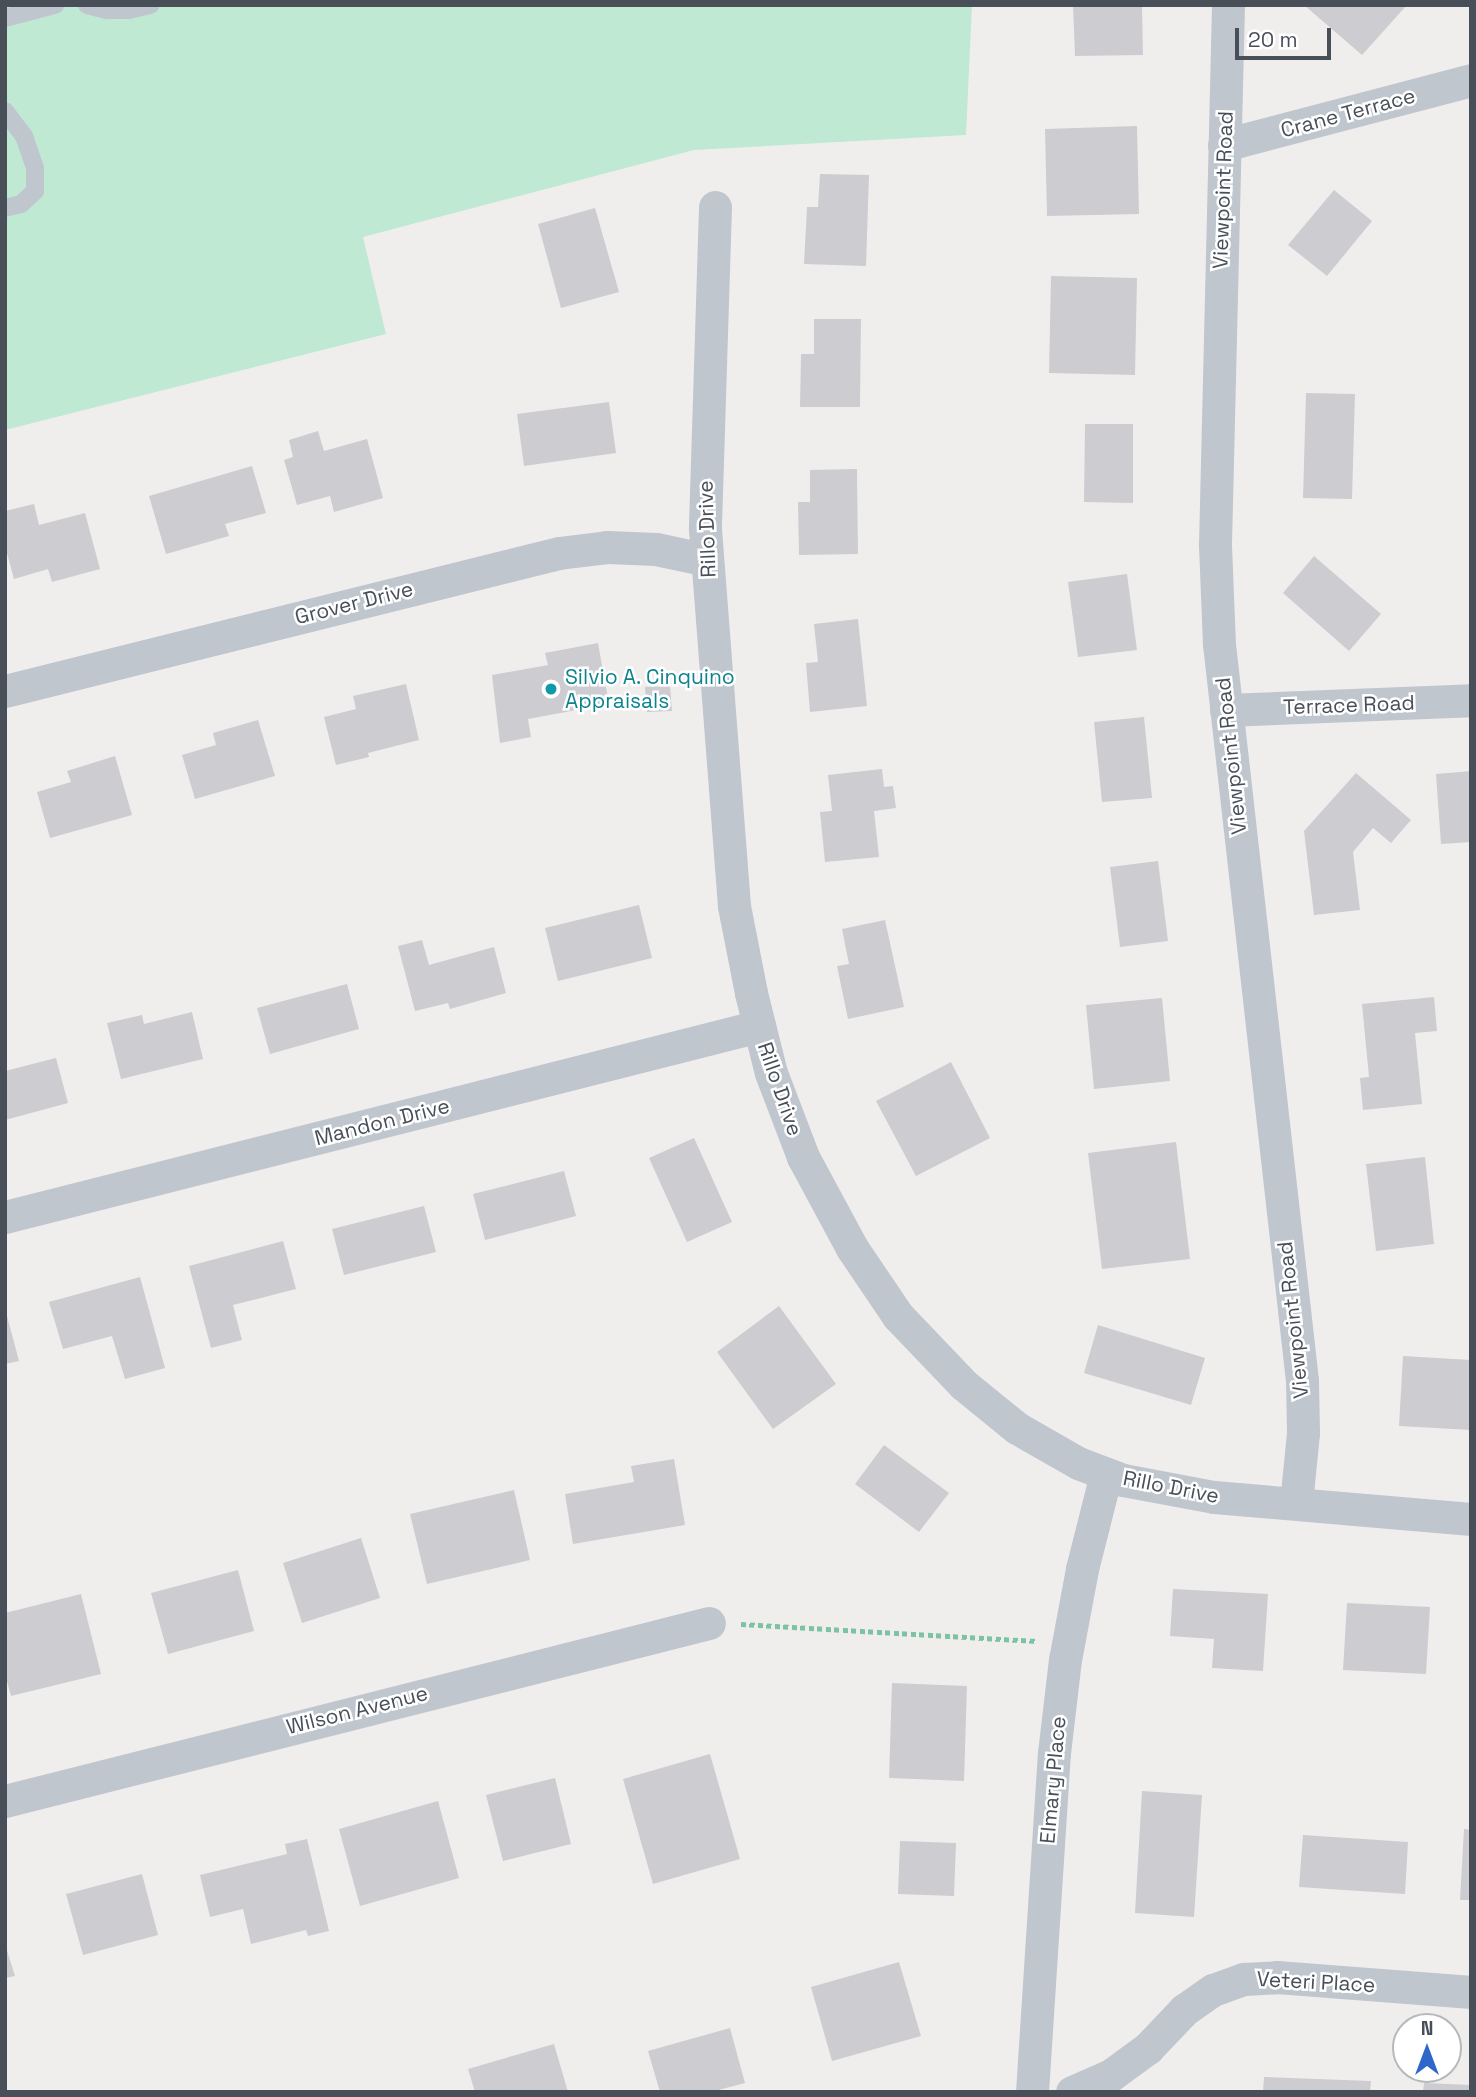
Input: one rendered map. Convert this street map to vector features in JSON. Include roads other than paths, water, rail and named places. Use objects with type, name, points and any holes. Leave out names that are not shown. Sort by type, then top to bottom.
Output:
[{"type":"street","name":"Viewpoint Road","points":[[1228,5],[1215,545],[1219,644],[1302,1380],[1303,1433],[1296,1503]]},
{"type":"street","name":"Crane Terrace","points":[[1224,145],[1471,80]]},
{"type":"street","name":"Rillo Drive","points":[[715,207],[705,457],[707,561],[734,906],[771,1073],[803,1157],[852,1248],[898,1316],[964,1385],[1017,1428],[1077,1463],[1123,1480],[1214,1497],[1471,1519]]},
{"type":"street","name":"Grover Drive","points":[[5,691],[559,553],[607,547],[656,549],[707,561]]},
{"type":"street","name":"Terrace Road","points":[[1226,710],[1471,700]]},
{"type":"street","name":"Mandon Drive","points":[[5,1217],[759,1026]]},
{"type":"street","name":"Elmary Place","points":[[1032,2092],[1054,1753],[1068,1642],[1082,1569],[1106,1474]]},
{"type":"street","name":"Wilson Avenue","points":[[5,1801],[709,1623]]},
{"type":"street","name":"Veteri Place","points":[[1072,2092],[1111,2075],[1147,2048],[1184,2010],[1213,1990],[1244,1979],[1277,1977],[1471,1992]]},
{"type":"lane","points":[[5,18],[55,5]]},
{"type":"lane","points":[[87,5],[106,10],[128,10],[150,5]]},
{"type":"lane","points":[[5,111],[32,151],[35,191],[21,204],[5,208]]},
{"type":"place","name":"Silvio A. Cinquino Appraisals","points":[[551,689]]}]
